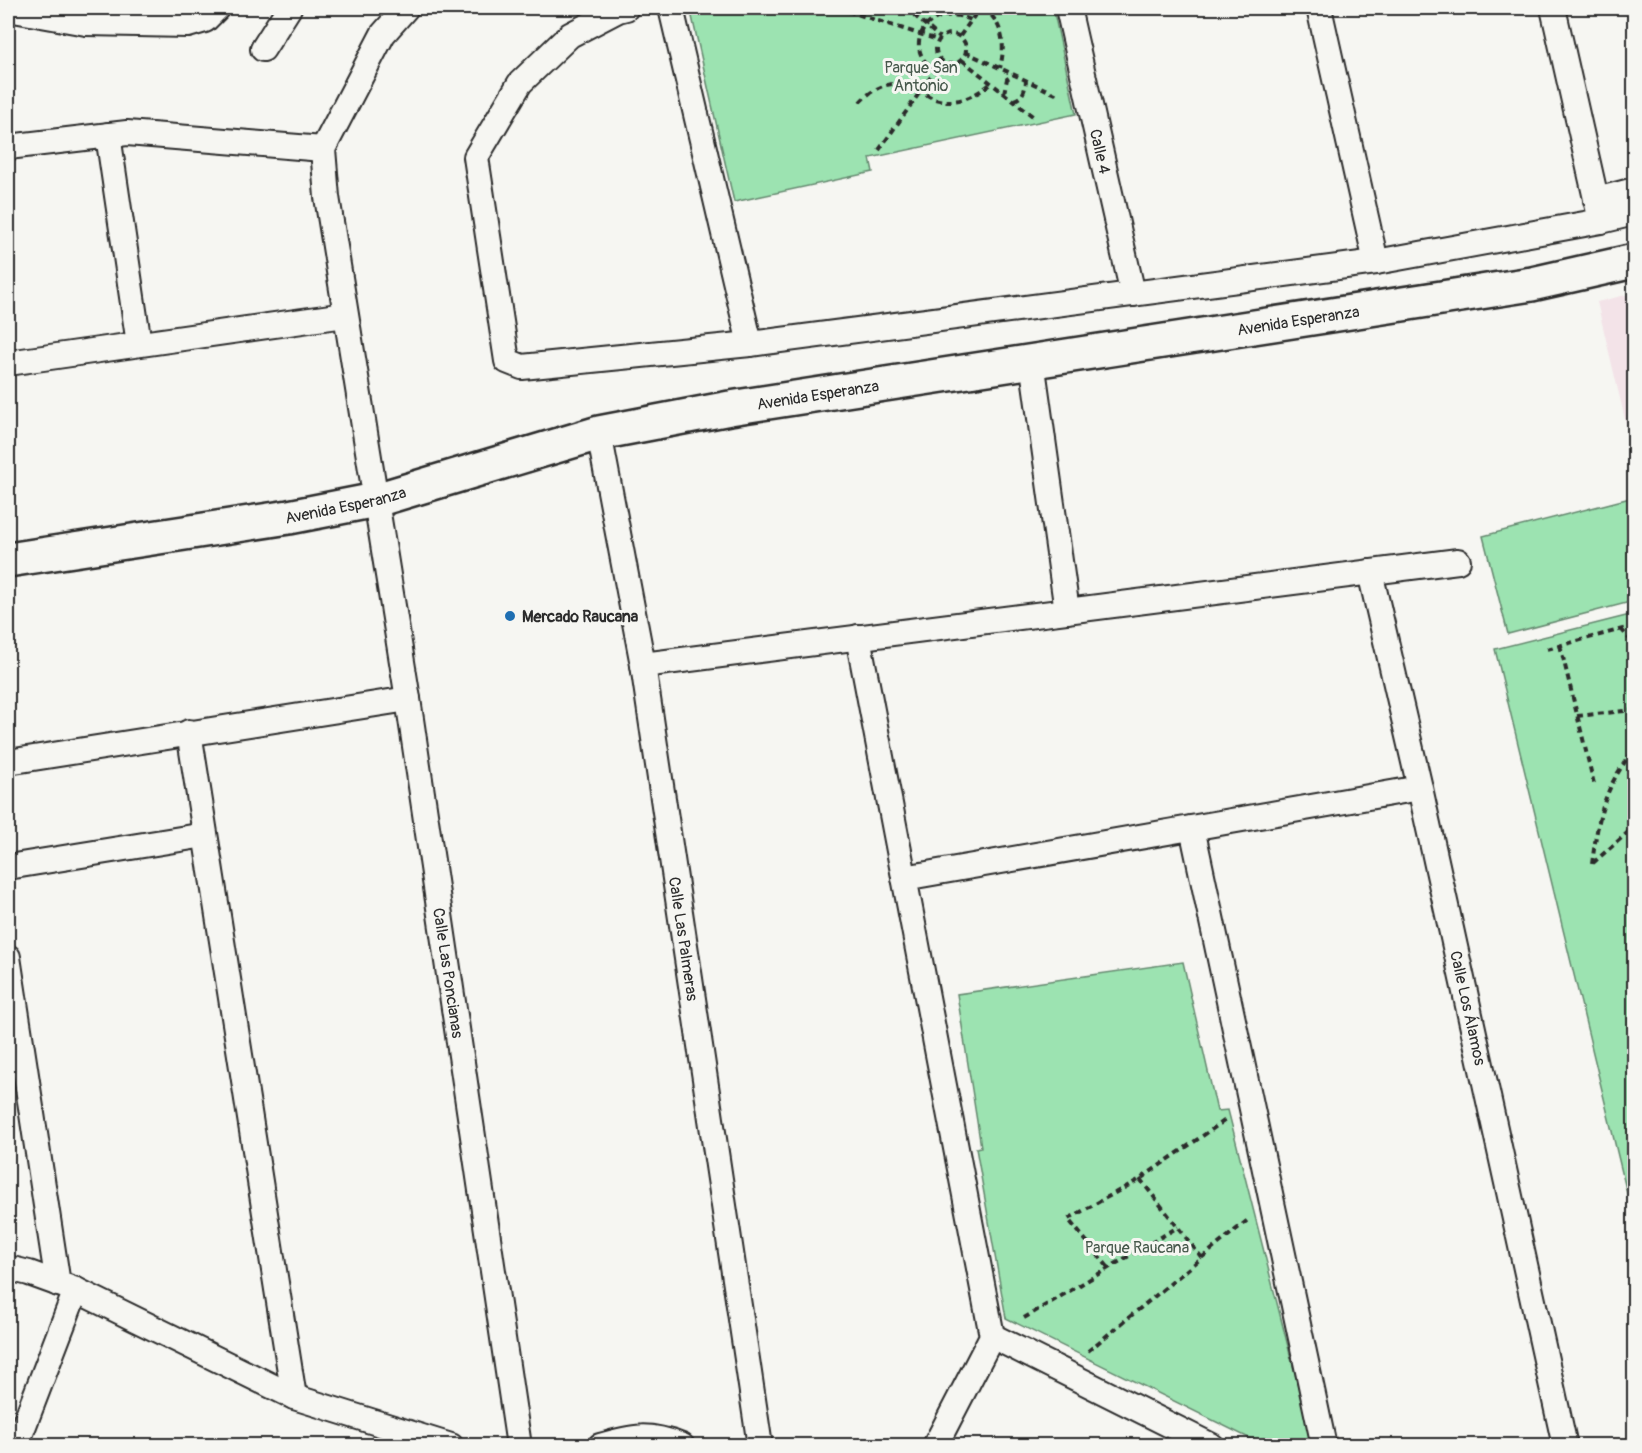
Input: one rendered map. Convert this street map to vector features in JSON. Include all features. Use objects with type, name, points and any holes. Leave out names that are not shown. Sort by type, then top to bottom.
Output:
[{"type":"street","points":[[8,9],[86,22],[165,16],[188,26],[205,20],[217,8]]},
{"type":"street","points":[[263,49],[289,8]]},
{"type":"street","points":[[8,147],[127,133],[323,149],[383,34],[406,8]]},
{"type":"street","points":[[626,8],[570,34],[520,83],[476,158],[507,361],[522,367],[750,344],[1376,262],[1598,210],[1635,189]]},
{"type":"street","points":[[671,8],[750,344]]},
{"type":"street","name":"Calle 4","points":[[1068,8],[1133,294]]},
{"type":"street","points":[[1319,8],[1376,262]]},
{"type":"street","points":[[1553,8],[1598,210]]},
{"type":"street","points":[[108,135],[139,344]]},
{"type":"street","name":"Calle Las Poncianas","points":[[323,149],[327,197],[408,699],[519,1446]]},
{"type":"street","points":[[1598,210],[1635,213]]},
{"type":"street","name":"Avenida Esperanza","points":[[8,560],[289,517],[376,500],[599,433],[730,408],[1532,284],[1635,261]]},
{"type":"street","points":[[8,363],[345,315]]},
{"type":"street","points":[[1032,361],[1067,611]]},
{"type":"street","name":"Calle Las Palmeras","points":[[599,433],[643,665],[760,1446]]},
{"type":"street","points":[[643,665],[1458,561]]},
{"type":"street","name":"Calle Los Álamos","points":[[1370,572],[1420,788],[1564,1446]]},
{"type":"street","points":[[858,638],[992,1336],[935,1446]]},
{"type":"street","points":[[8,762],[408,699]]},
{"type":"street","points":[[189,732],[294,1398]]},
{"type":"street","points":[[904,878],[1420,788]]},
{"type":"street","points":[[1192,828],[1324,1446]]},
{"type":"street","points":[[8,867],[205,835]]},
{"type":"street","points":[[8,957],[67,1287],[16,1446]]},
{"type":"street","points":[[8,1268],[67,1287],[294,1398],[451,1446]]},
{"type":"street","points":[[992,1336],[1212,1446]]},
{"type":"street","points":[[600,1446],[626,1438],[645,1436],[660,1437],[682,1446]]},
{"type":"path","points":[[838,8],[939,39]]},
{"type":"path","points":[[906,8],[939,39]]},
{"type":"path","points":[[960,36],[982,8],[992,14],[1003,40],[1000,68]]},
{"type":"path","points":[[936,70],[923,60],[919,47],[920,34],[924,25],[934,16],[947,12],[960,13],[971,20]]},
{"type":"path","points":[[953,33],[960,36],[966,42],[962,60],[949,64],[942,61],[937,55],[936,46],[939,39],[945,34],[953,33]]},
{"type":"path","points":[[965,52],[1067,99]]},
{"type":"path","points":[[962,60],[1035,118]]},
{"type":"path","points":[[879,150],[942,61]]},
{"type":"path","points":[[1004,93],[1007,79],[1014,74]]},
{"type":"path","points":[[1013,101],[1020,98],[1026,90],[1026,81]]},
{"type":"path","points":[[860,102],[869,92],[880,86],[894,83],[921,91],[935,99],[950,101],[966,99],[980,93],[991,83]]},
{"type":"path","points":[[1547,649],[1635,626]]},
{"type":"path","points":[[1621,629],[1635,644]]},
{"type":"path","points":[[1560,645],[1594,784]]},
{"type":"path","points":[[1577,716],[1635,710]]},
{"type":"path","points":[[1635,750],[1625,761],[1610,788],[1598,820],[1592,864],[1635,827]]},
{"type":"path","points":[[1108,1267],[1068,1219],[1140,1179],[1227,1119]]},
{"type":"path","points":[[1140,1179],[1202,1258]]},
{"type":"path","points":[[1088,1351],[1252,1217]]},
{"type":"path","points":[[1024,1318],[1178,1227]]},
{"type":"shaded area","points":[[1634,293],[1634,457],[1597,302]]},
{"type":"green space","name":"Parque San Antonio","points":[[711,8],[1053,8],[1076,114],[870,158],[873,172],[734,202],[691,12]]},
{"type":"green space","points":[[1634,497],[1634,601],[1508,634],[1483,536]]},
{"type":"green space","points":[[1634,614],[1634,1222],[1495,649]]},
{"type":"green space","name":"Parque Raucana","points":[[1183,962],[1217,1111],[1228,1110],[1311,1437],[1307,1445],[1263,1445],[1006,1318],[976,1148],[981,1147],[957,994]]},
{"type":"place","name":"Mercado Raucana","points":[[510,616]]}]
